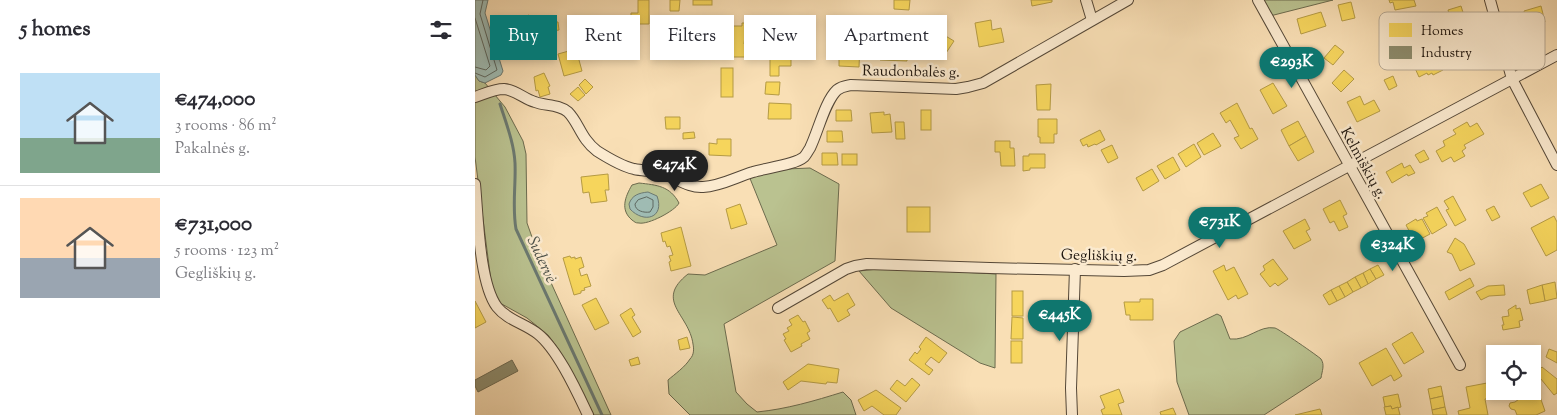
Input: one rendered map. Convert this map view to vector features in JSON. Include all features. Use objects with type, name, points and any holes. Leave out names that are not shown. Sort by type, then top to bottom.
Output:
[{"type":"street","points":[[1086,0],[1092,20]]},
{"type":"street","name":"Raudonbalės g.","points":[[475,97],[492,91],[512,90],[534,102],[561,108],[568,112],[584,138],[595,150],[615,162],[633,169],[651,170],[665,174],[688,185],[701,188],[730,182],[752,172],[795,162],[804,157],[812,144],[832,97],[843,86],[968,88],[983,83],[1128,0]]},
{"type":"street","name":"Kelmiškių g.","points":[[1257,0],[1460,365]]},
{"type":"street","name":"Gegliškių g.","points":[[1545,61],[1557,55]]},
{"type":"street","points":[[1509,70],[1512,79],[1557,165]]},
{"type":"street","name":"Gegliškių g.","points":[[778,308],[846,269],[867,264],[1143,270],[1163,265],[1529,70]]},
{"type":"street","points":[[475,184],[481,251],[489,292],[498,308],[539,334],[550,346],[575,388],[588,415]]},
{"type":"street","points":[[1072,415],[1071,388],[1075,269]]},
{"type":"green space","points":[[1262,0],[1333,0],[1270,16]]},
{"type":"green space","points":[[475,75],[479,81],[485,83],[505,107],[523,141],[526,154],[527,223],[538,254],[611,415],[594,415],[559,350],[548,335],[527,318],[500,303],[492,289],[475,157]]},
{"type":"green space","points":[[810,168],[839,184],[835,261],[724,324],[736,392],[757,412],[790,407],[843,392],[851,400],[856,415],[690,415],[669,394],[668,380],[688,362],[694,350],[690,333],[676,308],[674,292],[678,284],[688,274],[705,275],[777,245],[749,176],[786,169]]},
{"type":"green space","points":[[639,183],[662,187],[671,193],[679,203],[672,210],[655,220],[643,223],[635,222],[628,216],[625,203],[632,185]]},
{"type":"green space","points":[[887,268],[996,274],[995,368],[980,363],[891,308],[859,271]]},
{"type":"green space","points":[[1217,314],[1221,316],[1230,339],[1242,338],[1264,329],[1275,328],[1321,359],[1323,366],[1321,378],[1264,415],[1189,415],[1177,382],[1174,341],[1180,332]]},
{"type":"water","points":[[475,0],[488,0],[485,13],[490,29],[490,60],[500,60],[503,71],[501,75],[485,83],[479,81],[475,75]]},
{"type":"water","points":[[648,192],[657,196],[659,203],[656,214],[647,217],[636,214],[630,209],[629,204],[632,198]]},
{"type":"building: Homes","points":[[638,0],[649,0],[649,24],[640,24],[640,15],[631,15],[631,13],[638,13]]},
{"type":"building: Homes","points":[[670,0],[680,0],[679,11],[670,11]]},
{"type":"building: Homes","points":[[693,0],[712,0],[712,5],[693,5]]},
{"type":"building: Homes","points":[[894,0],[910,0],[909,10],[894,9]]},
{"type":"building: Homes","points":[[1031,0],[1052,0],[1052,2],[1032,6]]},
{"type":"building: Homes","points":[[1389,0],[1414,0],[1416,6],[1395,10],[1393,2],[1390,3]]},
{"type":"building: Homes","points":[[1351,2],[1355,18],[1342,21],[1338,5]]},
{"type":"building: Homes","points":[[1461,6],[1463,12],[1448,12],[1448,10]]},
{"type":"building: Homes","points":[[1541,6],[1542,12],[1524,12]]},
{"type":"building: Homes","points":[[1321,12],[1326,26],[1301,34],[1297,19]]},
{"type":"building: Homes","points":[[991,20],[992,30],[1001,28],[1004,42],[979,47],[975,23]]},
{"type":"building: Homes","points":[[742,23],[744,23],[744,57],[734,57],[734,26],[742,26]]},
{"type":"building: Homes","points":[[947,37],[954,41],[947,52]]},
{"type":"building: Homes","points":[[1335,45],[1344,52],[1333,65],[1324,58]]},
{"type":"building: Homes","points":[[567,52],[567,60],[579,60],[582,71],[564,76],[558,54]]},
{"type":"building: Homes","points":[[770,60],[791,60],[791,66],[779,66],[779,76],[770,76]]},
{"type":"building: Homes","points":[[839,60],[859,60],[859,67],[839,66]]},
{"type":"building: Homes","points":[[721,68],[733,68],[733,97],[721,97]]},
{"type":"building: Homes","points":[[1344,70],[1354,79],[1341,92],[1332,83]]},
{"type":"building: Homes","points":[[1416,70],[1443,70],[1433,75],[1432,73],[1428,75],[1427,73],[1419,77]]},
{"type":"building: Homes","points":[[544,73],[550,86],[548,87],[550,94],[540,97],[538,90],[536,91],[534,77]]},
{"type":"building: Homes","points":[[1393,76],[1397,86],[1389,90],[1384,80]]},
{"type":"building: Homes","points":[[585,79],[593,87],[586,94],[579,85]]},
{"type":"building: Homes","points":[[766,82],[780,82],[779,95],[765,94]]},
{"type":"building: Homes","points":[[1273,83],[1287,106],[1273,114],[1260,90]]},
{"type":"building: Homes","points":[[1051,84],[1050,110],[1037,110],[1036,85]]},
{"type":"building: Homes","points":[[578,87],[585,95],[578,101],[570,94]]},
{"type":"building: Homes","points":[[1360,96],[1364,105],[1374,100],[1380,111],[1357,122],[1347,102]]},
{"type":"building: Homes","points":[[769,103],[791,104],[791,119],[768,119]]},
{"type":"building: Homes","points":[[1237,103],[1250,129],[1252,128],[1258,139],[1241,149],[1234,138],[1239,136],[1230,120],[1226,123],[1220,113]]},
{"type":"building: Homes","points":[[836,110],[851,110],[852,121],[836,121]]},
{"type":"building: Homes","points":[[921,110],[931,110],[931,130],[921,130]]},
{"type":"building: Homes","points":[[884,112],[884,115],[890,114],[892,132],[872,133],[870,113]]},
{"type":"building: Homes","points":[[665,117],[680,117],[680,129],[666,129]]},
{"type":"building: Homes","points":[[1038,119],[1057,119],[1057,134],[1054,134],[1054,143],[1040,143]]},
{"type":"building: Homes","points":[[1298,121],[1306,136],[1289,146],[1281,130]]},
{"type":"building: Homes","points":[[895,122],[904,122],[905,139],[896,139]]},
{"type":"building: Homes","points":[[1467,122],[1470,127],[1477,123],[1484,134],[1464,145],[1466,148],[1462,151],[1465,156],[1454,162],[1451,157],[1442,162],[1436,151],[1445,146],[1443,141],[1456,134],[1453,130]]},
{"type":"building: Homes","points":[[1100,130],[1105,140],[1096,145],[1088,147],[1087,144],[1083,146],[1080,140]]},
{"type":"building: Homes","points":[[827,131],[842,131],[843,142],[827,142]]},
{"type":"building: Homes","points":[[694,132],[695,138],[683,139],[683,133]]},
{"type":"building: Homes","points":[[1213,133],[1221,146],[1204,155],[1197,143]]},
{"type":"building: Homes","points":[[1306,136],[1314,152],[1298,161],[1289,146]]},
{"type":"building: Homes","points":[[717,139],[731,139],[731,156],[709,155],[709,143],[717,144]]},
{"type":"building: Homes","points":[[995,141],[1010,141],[1010,148],[1014,148],[1015,166],[1001,166],[1000,152],[995,152]]},
{"type":"building: Homes","points":[[1194,144],[1201,157],[1186,167],[1178,154]]},
{"type":"building: Homes","points":[[1112,145],[1118,158],[1108,163],[1101,150]]},
{"type":"building: Homes","points":[[1424,150],[1429,159],[1420,163],[1415,155]]},
{"type":"building: Homes","points":[[822,153],[837,153],[838,165],[822,165]]},
{"type":"building: Homes","points":[[842,154],[857,154],[857,165],[842,165]]},
{"type":"building: Homes","points":[[1029,154],[1045,154],[1045,168],[1030,168],[1030,170],[1023,171],[1023,156],[1029,156]]},
{"type":"building: Homes","points":[[1173,157],[1180,170],[1165,179],[1157,166]]},
{"type":"building: Homes","points":[[1402,163],[1404,168],[1410,165],[1415,173],[1408,176],[1407,174],[1392,183],[1386,172]]},
{"type":"building: Homes","points":[[1152,169],[1159,181],[1143,191],[1136,178]]},
{"type":"building: Homes","points":[[608,174],[609,190],[605,190],[607,201],[591,203],[589,192],[583,193],[581,177]]},
{"type":"building: Homes","points":[[1541,184],[1549,198],[1531,207],[1523,193]]},
{"type":"building: Homes","points":[[1453,196],[1466,220],[1455,226],[1446,210],[1449,209],[1444,201]]},
{"type":"building: Homes","points":[[1340,200],[1347,214],[1343,216],[1348,227],[1339,231],[1334,221],[1330,223],[1323,209]]},
{"type":"building: Homes","points":[[740,204],[747,224],[731,229],[726,209]]},
{"type":"building: Homes","points":[[1494,206],[1500,217],[1492,221],[1486,210]]},
{"type":"building: Homes","points":[[907,207],[930,207],[930,232],[907,232]]},
{"type":"building: Homes","points":[[1437,207],[1447,225],[1432,234],[1423,218],[1428,216],[1426,213]]},
{"type":"building: Homes","points":[[1554,216],[1557,222],[1557,250],[1546,256],[1531,228]]},
{"type":"building: Homes","points":[[1305,219],[1310,229],[1306,231],[1311,240],[1294,249],[1283,231]]},
{"type":"building: Homes","points":[[1416,219],[1417,221],[1422,219],[1430,234],[1415,242],[1406,225]]},
{"type":"building: Homes","points":[[681,227],[691,266],[671,271],[669,256],[673,255],[670,246],[667,247],[665,241],[663,242],[661,233]]},
{"type":"building: Homes","points":[[1455,238],[1464,244],[1475,264],[1460,271],[1452,254],[1447,252]]},
{"type":"building: Homes","points":[[570,256],[571,258],[575,257],[575,259],[581,257],[584,267],[579,269],[581,276],[587,274],[591,286],[584,288],[585,290],[581,291],[581,293],[574,295],[563,258]]},
{"type":"building: Homes","points":[[1273,259],[1288,279],[1278,286],[1275,283],[1270,287],[1260,274],[1265,270],[1263,266]]},
{"type":"building: Homes","points":[[1224,265],[1226,271],[1234,267],[1248,294],[1238,299],[1236,295],[1228,300],[1213,271]]},
{"type":"building: Homes","points":[[1378,265],[1384,275],[1376,279],[1370,269]]},
{"type":"building: Homes","points":[[1370,269],[1376,279],[1368,284],[1363,273]]},
{"type":"building: Homes","points":[[1363,273],[1368,284],[1361,288],[1355,277]]},
{"type":"building: Homes","points":[[1355,277],[1361,288],[1353,292],[1347,282]]},
{"type":"building: Homes","points":[[1470,278],[1474,286],[1449,300],[1445,292]]},
{"type":"building: Homes","points":[[1347,282],[1353,292],[1345,297],[1339,286]]},
{"type":"building: Homes","points":[[1555,282],[1557,298],[1545,301],[1542,285]]},
{"type":"building: Homes","points":[[1504,285],[1505,295],[1489,296],[1481,300],[1476,292],[1488,286]]},
{"type":"building: Homes","points":[[1542,285],[1545,301],[1530,304],[1527,290]]},
{"type":"building: Homes","points":[[1339,286],[1345,297],[1337,301],[1331,290]]},
{"type":"building: Homes","points":[[1331,290],[1337,301],[1329,305],[1323,295]]},
{"type":"building: Homes","points":[[1012,291],[1023,291],[1023,316],[1012,316]]},
{"type":"building: Homes","points":[[848,293],[855,305],[847,310],[850,315],[838,322],[830,308],[828,309],[822,300],[830,295],[834,301]]},
{"type":"building: Homes","points":[[596,298],[609,323],[595,330],[582,305]]},
{"type":"building: Homes","points":[[1140,299],[1153,299],[1153,320],[1130,320],[1130,315],[1126,315],[1124,302],[1140,302]]},
{"type":"building: Homes","points":[[475,301],[486,322],[475,328]]},
{"type":"building: Homes","points":[[1516,305],[1516,309],[1520,308],[1523,320],[1519,321],[1520,327],[1503,330],[1502,317],[1509,316],[1508,310]]},
{"type":"building: Homes","points":[[631,308],[635,315],[632,317],[641,332],[633,337],[620,315]]},
{"type":"building: Homes","points":[[798,315],[803,322],[805,321],[810,331],[807,333],[810,339],[791,352],[784,340],[786,339],[783,334],[789,331],[787,328],[792,325],[789,320]]},
{"type":"building: Homes","points":[[1012,317],[1023,318],[1023,339],[1011,339]]},
{"type":"building: Homes","points":[[1412,332],[1424,352],[1404,364],[1392,344]]},
{"type":"building: Homes","points":[[687,337],[690,348],[680,350],[678,340]]},
{"type":"building: Homes","points":[[926,337],[947,353],[939,363],[931,357],[925,364],[933,370],[929,375],[909,360],[915,352],[917,354],[921,349],[919,347]]},
{"type":"building: Homes","points":[[1011,341],[1022,341],[1022,363],[1011,363]]},
{"type":"building: Homes","points":[[1386,348],[1402,376],[1394,381],[1391,375],[1372,386],[1359,363]]},
{"type":"building: Homes","points":[[1549,349],[1557,352],[1557,363],[1546,357]]},
{"type":"building: Homes","points":[[638,357],[640,364],[631,366],[629,360]]},
{"type":"building: Homes","points":[[808,364],[839,369],[837,383],[827,382],[826,384],[801,381],[788,390],[783,382]]},
{"type":"building: Homes","points":[[1541,368],[1557,379],[1557,393],[1554,395],[1541,379]]},
{"type":"building: Homes","points":[[912,378],[920,385],[906,402],[890,389],[897,380],[905,386]]},
{"type":"building: Homes","points":[[1486,383],[1485,399],[1488,415],[1459,415],[1458,411],[1470,408],[1466,387]]},
{"type":"building: Homes","points":[[1441,386],[1443,396],[1430,399],[1428,389]]},
{"type":"building: Homes","points":[[1119,389],[1124,402],[1118,404],[1122,415],[1103,415],[1101,410],[1105,408],[1100,396]]},
{"type":"building: Homes","points":[[876,390],[901,408],[896,415],[884,415],[872,406],[864,411],[858,400]]},
{"type":"building: Homes","points":[[1398,394],[1401,407],[1392,409],[1391,406],[1385,407],[1383,397]]},
{"type":"building: Homes","points":[[1443,396],[1445,407],[1432,410],[1430,399]]},
{"type":"building: Homes","points":[[1518,400],[1541,400],[1545,411],[1536,415],[1517,415],[1515,410],[1509,406],[1510,403]]},
{"type":"building: Homes","points":[[1391,406],[1392,409],[1398,407],[1400,415],[1386,415],[1384,407]]},
{"type":"building: Homes","points":[[1445,407],[1447,415],[1433,415],[1432,410]]},
{"type":"building: Homes","points":[[1173,408],[1176,415],[1161,415],[1160,412]]},
{"type":"building: Homes","points":[[1320,409],[1322,415],[1295,415]]},
{"type":"building: Industry","points":[[512,360],[518,371],[478,392],[475,380]]},
{"type":"waterway","name":"Sudervė","points":[[500,104],[513,148],[516,229],[602,415]]}]
